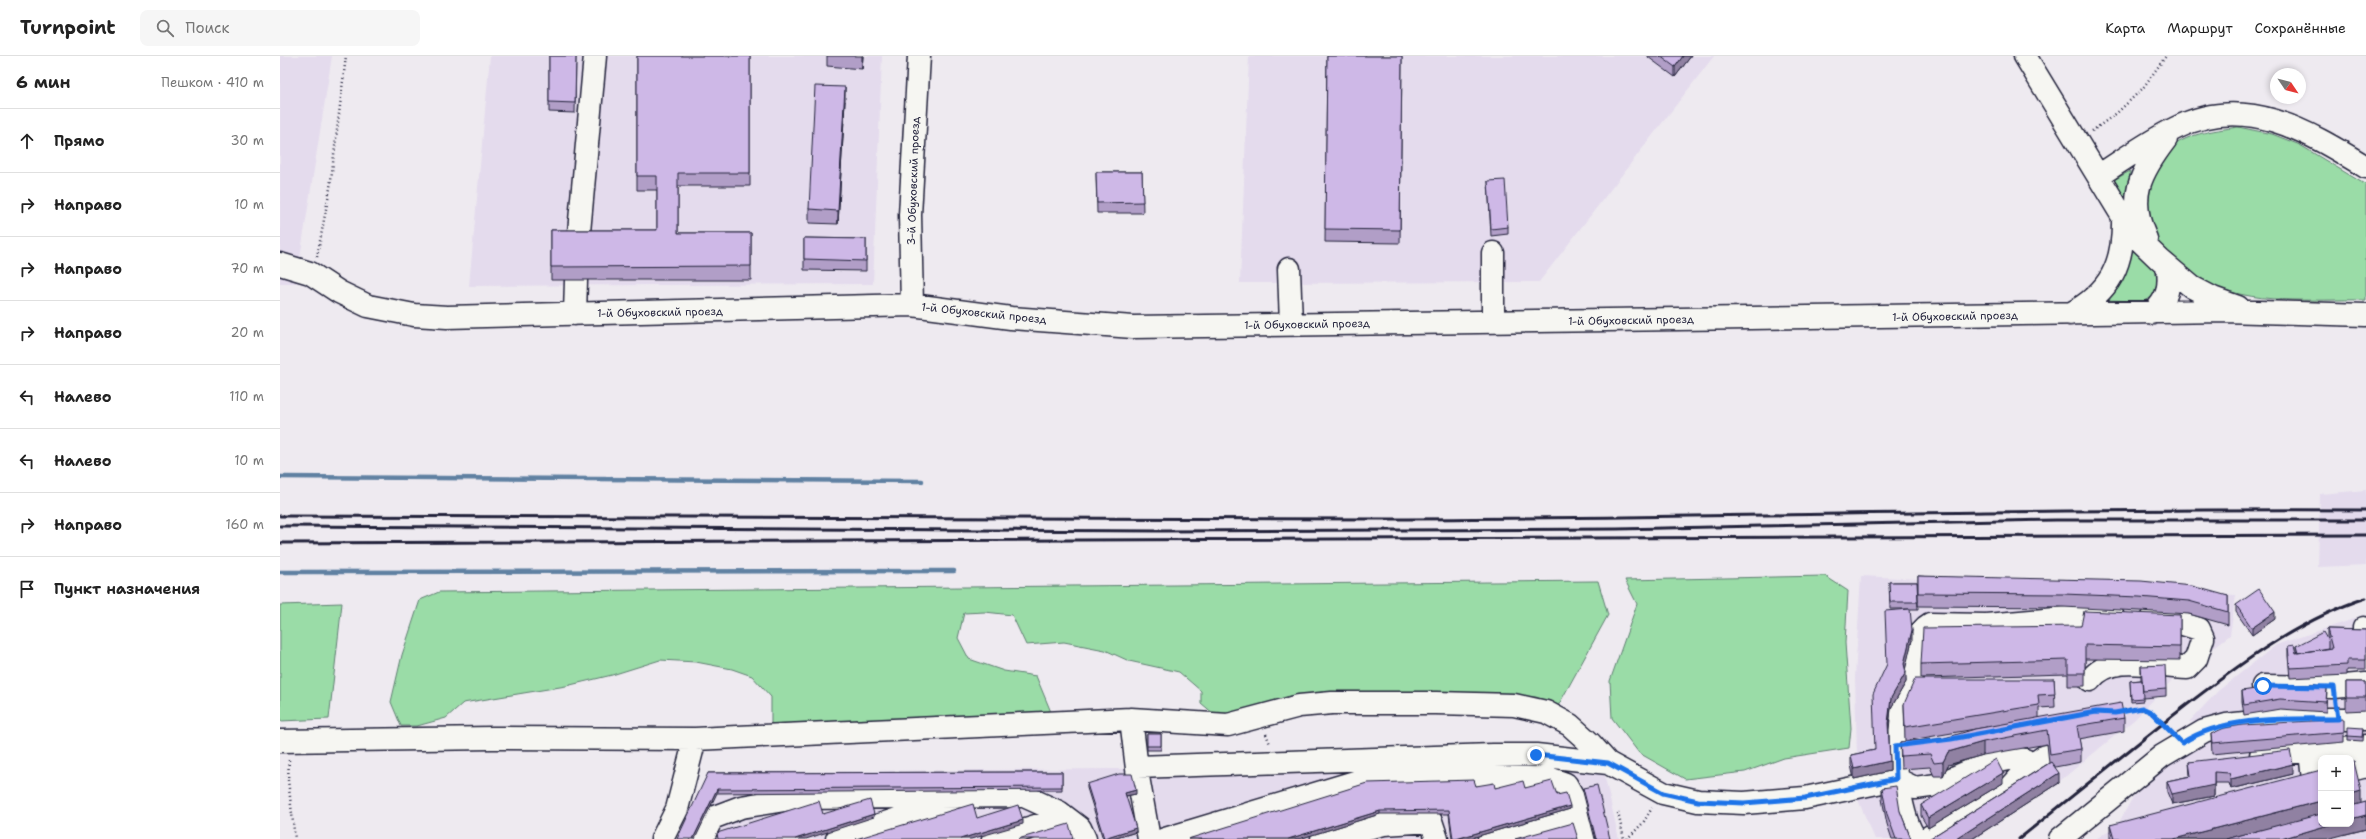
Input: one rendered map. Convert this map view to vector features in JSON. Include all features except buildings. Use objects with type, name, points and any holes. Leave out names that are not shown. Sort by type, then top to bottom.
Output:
[{"type":"street","points":[[578,243],[595,56]]},
{"type":"street","name":"3-й Обуховский проезд","points":[[912,305],[910,215],[919,56]]},
{"type":"street","points":[[2024,56],[2134,235],[2164,264],[2192,287],[2213,298],[2258,311],[2366,315]]},
{"type":"street","points":[[2098,176],[2176,128],[2219,115],[2240,114],[2262,117],[2287,124],[2329,145],[2366,167]]},
{"type":"street","points":[[2153,313],[2163,304],[2168,294],[2164,264],[2141,229],[2136,214],[2137,196],[2140,180],[2147,164],[2176,128]]},
{"type":"street","points":[[2070,314],[2087,305],[2110,280],[2118,264],[2122,247],[2123,219]]},
{"type":"street","points":[[1493,253],[1493,322]]},
{"type":"street","name":"1-й Обуховский проезд","points":[[280,264],[310,273],[322,279],[339,292],[368,306],[414,315],[447,317],[912,305],[1011,318],[1133,326],[2258,311]]},
{"type":"street","points":[[1289,269],[1291,324]]},
{"type":"street","points":[[575,314],[576,280]]},
{"type":"street","points":[[1918,839],[1914,836],[1909,826],[1896,779],[1903,746],[1894,728],[1898,713],[1918,685],[1916,644],[1923,628],[1930,624],[1978,626],[2078,617],[2132,617],[2173,621],[2199,630],[2204,638],[2196,658],[2187,668],[2151,664],[2113,665],[2097,671],[2090,680]]},
{"type":"street","points":[[2263,686],[2334,687],[2366,684]]},
{"type":"street","points":[[2334,687],[2338,719]]},
{"type":"street","points":[[285,741],[492,738],[694,739],[1131,719],[1228,725],[1260,718],[1299,706],[1332,703],[1514,705],[1546,712],[1570,724],[1608,763],[1659,791],[1698,801],[1744,803],[1805,798],[1896,779],[1915,788],[1937,785],[1988,763],[2015,758],[2038,761],[2011,787],[1926,839]]},
{"type":"street","points":[[1131,719],[1136,767],[1149,839]]},
{"type":"street","points":[[2060,839],[2162,756],[2204,731],[2226,725],[2281,719],[2366,719]]},
{"type":"street","points":[[662,839],[677,809],[694,739]]},
{"type":"street","points":[[2241,757],[2366,746]]},
{"type":"street","points":[[2290,785],[2317,779],[2310,751]]},
{"type":"street","points":[[1136,767],[1507,755],[1536,755],[1608,763]]},
{"type":"street","points":[[2354,769],[2366,766]]},
{"type":"street","points":[[1165,839],[1368,778],[1393,775],[1549,778],[1566,784],[1576,802],[1585,839]]},
{"type":"street","points":[[837,839],[884,825],[965,796]]},
{"type":"street","points":[[702,839],[712,818],[741,807],[797,798],[1024,796],[1065,817],[1080,828],[1084,839]]},
{"type":"street","points":[[1489,839],[1579,814]]},
{"type":"street","points":[[993,839],[1065,817]]},
{"type":"street","points":[[1336,837],[1384,824],[1430,821],[1437,839]]},
{"type":"path","points":[[322,279],[317,268],[317,249],[330,188],[346,56]]},
{"type":"path","points":[[2078,143],[2094,129],[2104,124],[2128,103],[2154,75],[2166,56]]},
{"type":"path","points":[[2115,713],[2142,708],[2151,712],[2182,743]]},
{"type":"path","points":[[1260,718],[1277,763]]},
{"type":"path","points":[[285,741],[295,839]]},
{"type":"path","points":[[1627,839],[1643,823],[1659,791]]},
{"type":"path","points":[[1618,813],[1624,839]]},
{"type":"shaded area","points":[[280,56],[332,56],[296,283],[280,283]]},
{"type":"shaded area","points":[[490,56],[882,56],[873,284],[469,286]]},
{"type":"shaded area","points":[[1249,56],[1714,56],[1539,282],[1240,283]]},
{"type":"shaded area","points":[[2366,490],[2366,565],[2318,567],[2320,494]]},
{"type":"shaded area","points":[[1861,576],[2236,595],[2230,635],[2174,678],[2135,719],[2060,781],[1974,839],[1875,839],[1858,800],[1855,677]]},
{"type":"shaded area","points":[[2366,615],[2366,715],[2285,715],[2189,722],[2218,691],[2276,645]]},
{"type":"shaded area","points":[[2366,726],[2366,839],[2096,839],[2118,824],[2133,797],[2181,750],[2212,734]]},
{"type":"shaded area","points":[[1112,769],[1603,769],[1619,839],[676,839],[708,772]]},
{"type":"green space","points":[[2238,127],[2272,134],[2300,145],[2366,185],[2366,300],[2282,300],[2241,294],[2221,289],[2202,281],[2182,268],[2164,250],[2156,239],[2147,216],[2146,200],[2155,163],[2161,155],[2173,146],[2190,137]]},
{"type":"green space","points":[[2130,171],[2127,205],[2112,181]]},
{"type":"green space","points":[[2129,243],[2145,258],[2156,274],[2157,288],[2155,293],[2144,301],[2102,300]]},
{"type":"green space","points":[[1825,576],[1848,591],[1845,643],[1851,728],[1849,748],[1784,758],[1745,772],[1685,779],[1639,753],[1612,718],[1610,681],[1637,604],[1625,580]]},
{"type":"green space","points":[[1598,581],[1608,615],[1558,706],[1536,697],[1322,692],[1266,703],[1246,712],[1214,714],[1201,703],[1201,691],[1179,672],[1129,661],[1105,650],[1064,642],[1026,645],[1012,615],[985,612],[964,613],[958,638],[969,659],[1004,671],[1036,676],[1051,712],[771,726],[771,697],[752,676],[732,669],[696,662],[660,660],[612,675],[566,686],[463,703],[446,718],[417,726],[401,726],[391,702],[402,655],[420,600],[439,592]]},
{"type":"green space","points":[[342,603],[329,719],[280,721],[280,605]]},
{"type":"waterway","points":[[280,477],[922,481]]},
{"type":"waterway","points":[[280,572],[954,571]]},
{"type":"railway","points":[[280,516],[1391,519],[2122,510],[2366,510]]},
{"type":"railway","points":[[280,526],[1162,531],[1617,529],[2056,520],[2366,520]]},
{"type":"railway","points":[[280,543],[2366,535]]},
{"type":"railway","points":[[2019,839],[2175,714],[2242,664],[2290,633],[2314,620],[2366,598]]},
{"type":"route","points":[[1536,755],[1608,763],[1663,793],[1698,801],[1744,803],[1805,798],[1896,779],[1895,746],[1911,746],[2096,712],[2115,713],[2142,708],[2158,716],[2182,743],[2204,731],[2226,725],[2281,719],[2338,719],[2334,687],[2286,685],[2263,686]]}]
